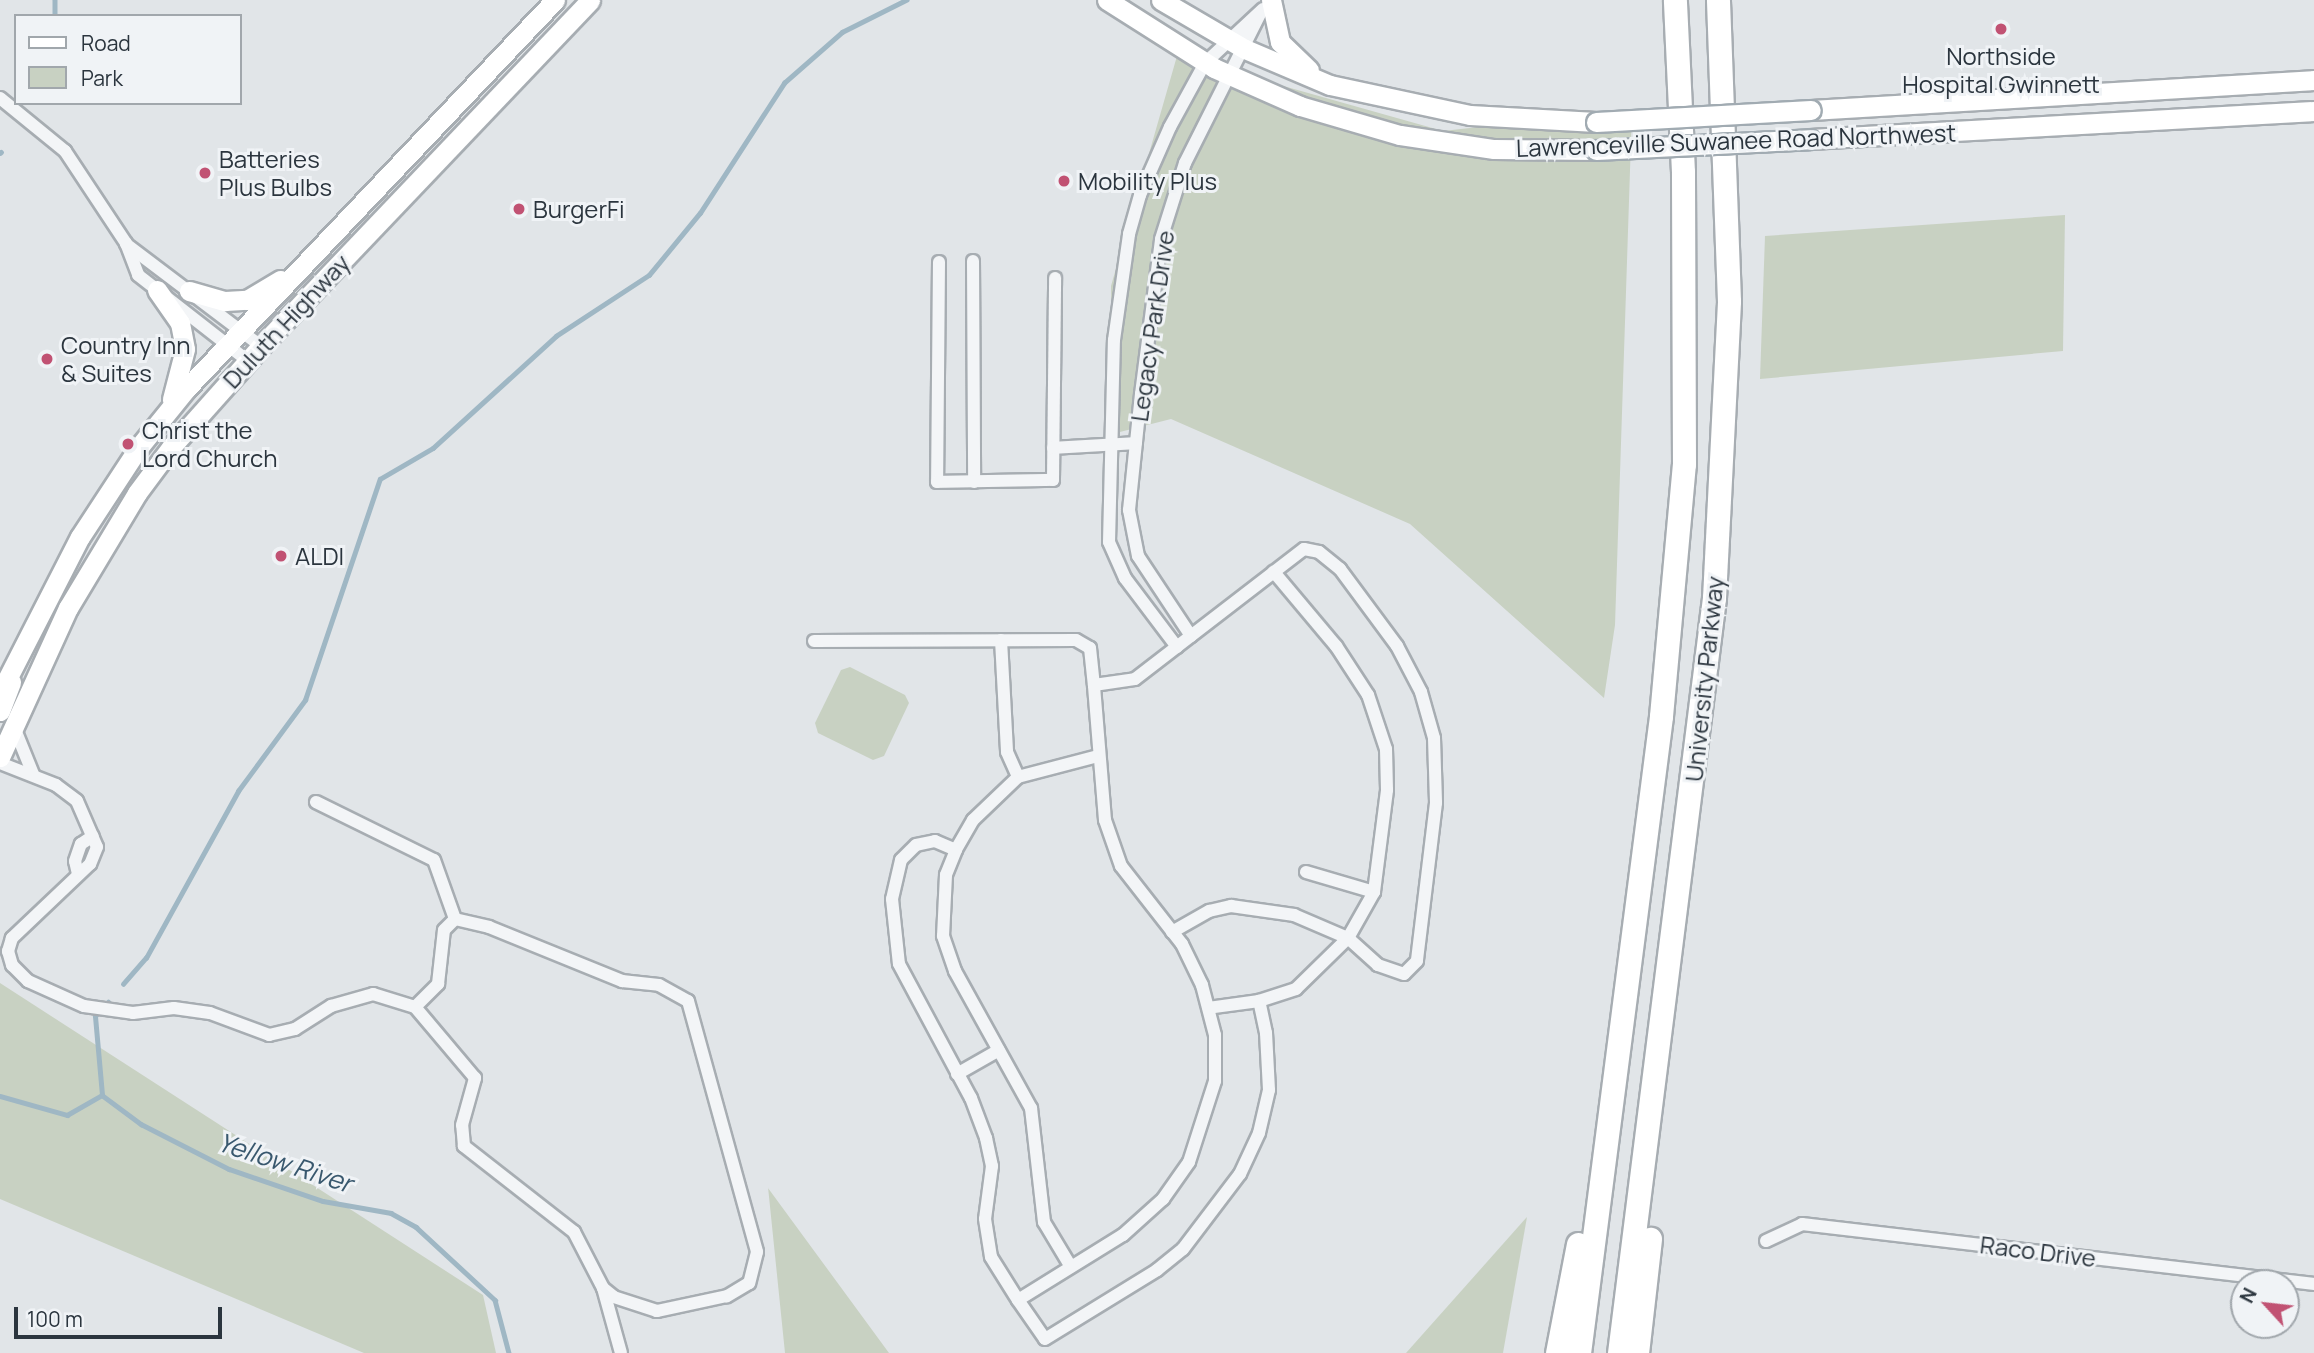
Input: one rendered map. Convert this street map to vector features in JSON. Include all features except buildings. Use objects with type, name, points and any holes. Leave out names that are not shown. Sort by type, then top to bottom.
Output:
[{"type":"highway","name":"University Parkway","points":[[1578,1353],[1661,716],[1684,464],[1683,186],[1675,0]]},
{"type":"highway","name":"University Parkway","points":[[1619,1353],[1663,1023],[1713,611],[1724,450],[1728,211],[1718,0]]},
{"type":"highway","points":[[1637,1353],[1665,1095],[1663,1023]]},
{"type":"highway","points":[[1557,1353],[1606,1132]]},
{"type":"main road","name":"Duluth Highway","points":[[0,693],[29,631],[80,537],[167,411],[555,0]]},
{"type":"main road","name":"Duluth Highway","points":[[0,757],[6,717],[137,493],[255,354],[590,0]]},
{"type":"main road","name":"Lawrenceville Suwanee Road Northwest","points":[[1107,0],[1205,63],[1300,106],[1400,135],[1494,149],[1596,150],[2314,111]]},
{"type":"main road","name":"Lawrenceville Suwanee Road Northwest","points":[[1161,0],[1227,40],[1330,85],[1470,115],[1596,122],[2314,79]]},
{"type":"main road","points":[[1271,0],[1280,42],[1330,85]]},
{"type":"main road","points":[[189,291],[225,301],[247,300],[304,264]]},
{"type":"main road","points":[[157,290],[180,323],[185,349],[182,374],[167,411]]},
{"type":"main road","points":[[6,717],[29,631]]},
{"type":"street","name":"Legacy Park Drive","points":[[1177,648],[1125,578],[1110,542],[1110,446],[1115,340],[1129,234],[1150,172],[1205,63],[1263,9],[1185,163],[1161,239],[1136,443],[1129,510],[1138,556],[1191,636]]},
{"type":"street","points":[[0,98],[65,152],[126,243],[138,275],[227,345],[255,354]]},
{"type":"street","points":[[126,243],[241,331],[255,354]]},
{"type":"street","points":[[973,261],[974,482]]},
{"type":"street","points":[[939,262],[937,482],[1053,480],[1055,278]]},
{"type":"street","points":[[1053,448],[1136,443]]},
{"type":"street","points":[[1094,685],[1135,679],[1304,549],[1319,552],[1340,569],[1397,646],[1421,692],[1434,738],[1436,803],[1417,961],[1404,974],[1378,965],[1348,938],[1294,915],[1231,906],[1209,911],[1172,932]]},
{"type":"street","points":[[1208,1008],[1259,1001],[1296,989],[1348,938],[1374,892],[1387,790],[1386,749],[1368,695],[1336,646],[1274,572]]},
{"type":"street","points":[[1001,640],[1007,752],[1018,777]]},
{"type":"street","points":[[814,641],[1076,640],[1090,648],[1097,756],[1105,820],[1121,866],[1172,932],[1202,985],[1215,1035],[1215,1081],[1189,1162],[1163,1199],[1123,1235],[1018,1300]]},
{"type":"street","points":[[6,717],[33,774]]},
{"type":"street","points":[[1071,1267],[1044,1222],[1031,1108],[955,971],[943,936],[946,875],[973,820],[1018,777],[1097,756]]},
{"type":"street","points":[[0,764],[33,774],[77,801],[93,836],[81,844],[75,862],[78,874],[26,923],[8,951],[12,965],[47,992],[84,1006],[133,1013],[173,1008],[210,1013],[269,1035],[295,1029],[331,1006],[373,994],[413,1004],[475,1078],[462,1125],[464,1146],[574,1232],[603,1288],[621,1353]]},
{"type":"street","points":[[316,802],[434,860],[455,919]]},
{"type":"street","points":[[956,850],[935,841],[916,845],[901,860],[892,909],[898,964],[971,1098],[988,1147],[992,1166],[985,1219],[991,1257],[1045,1339],[1157,1270],[1212,1216],[1240,1174],[1259,1133],[1269,1090],[1259,1001]]},
{"type":"street","points":[[1306,872],[1374,892]]},
{"type":"street","points":[[413,1004],[438,984],[444,930],[455,919]]},
{"type":"street","points":[[455,919],[489,927],[611,977],[659,985],[688,1001],[757,1252],[749,1283],[727,1296],[657,1311],[633,1306],[603,1288]]},
{"type":"street","points":[[957,1074],[999,1050]]},
{"type":"street","name":"Raco Drive","points":[[1766,1241],[1802,1224],[2314,1283]]},
{"type":"green space","points":[[1177,56],[1443,131],[1632,110],[1615,625],[1604,698],[1410,524],[1171,419],[1112,434],[1111,286]]},
{"type":"green space","points":[[2065,215],[2063,351],[1760,379],[1765,236]]},
{"type":"green space","points":[[850,667],[905,695],[909,703],[884,756],[873,760],[818,733],[815,723],[841,670]]},
{"type":"green space","points":[[0,983],[483,1295],[496,1353],[364,1353],[0,1199]]},
{"type":"green space","points":[[768,1188],[889,1353],[785,1353]]},
{"type":"green space","points":[[1527,1217],[1503,1353],[1406,1353]]},
{"type":"waterway","points":[[55,0],[55,14]]},
{"type":"waterway","points":[[123,984],[146,958],[238,791],[305,700],[380,479],[433,448],[556,336],[649,275],[700,213],[784,83],[842,32],[906,0]]},
{"type":"waterway","points":[[102,1095],[95,1016],[108,1002]]},
{"type":"waterway","name":"Yellow River","points":[[102,1095],[141,1124],[229,1169],[323,1201],[391,1213],[416,1227],[495,1300],[509,1353]]},
{"type":"waterway","name":"Yellow River","points":[[0,1096],[67,1115],[102,1095]]},
{"type":"place","name":"Northside Hospital Gwinnett","points":[[2001,29]]},
{"type":"place","name":"Batteries Plus Bulbs","points":[[205,173]]},
{"type":"place","name":"Mobility Plus","points":[[1064,181]]},
{"type":"place","name":"BurgerFi","points":[[519,209]]},
{"type":"place","name":"Country Inn & Suites","points":[[47,359]]},
{"type":"place","name":"Christ the Lord Church","points":[[128,444]]},
{"type":"place","name":"ALDI","points":[[281,556]]}]
